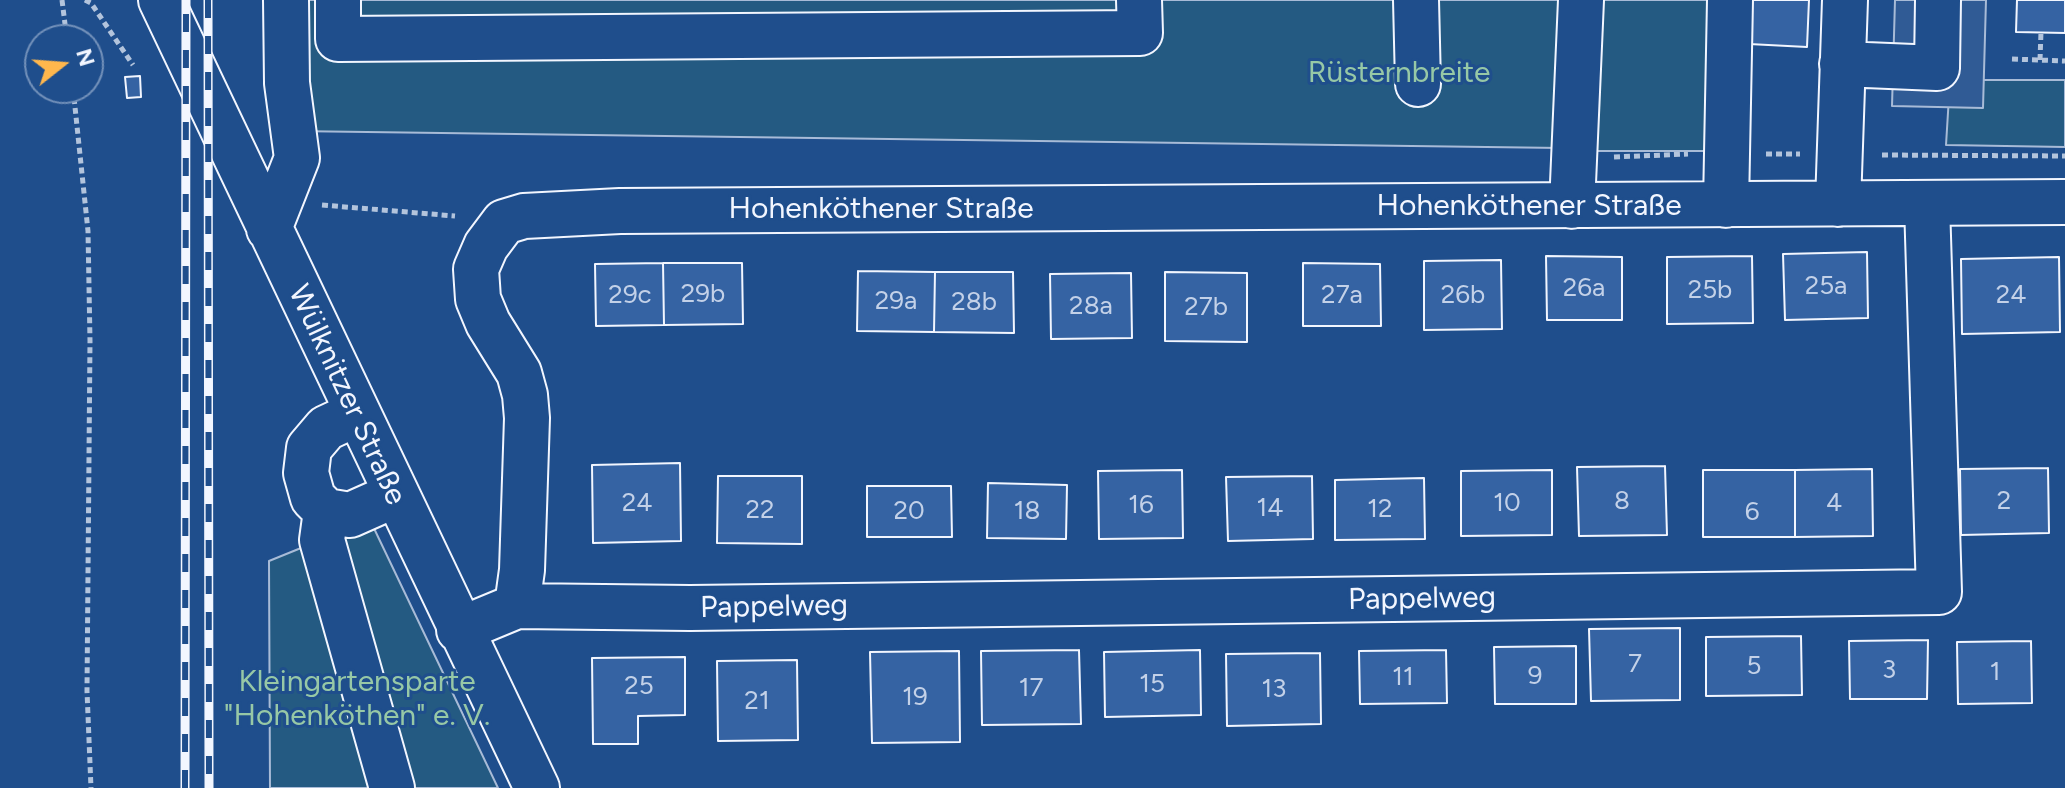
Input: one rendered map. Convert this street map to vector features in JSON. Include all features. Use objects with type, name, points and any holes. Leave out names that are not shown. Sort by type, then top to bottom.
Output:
[{"type":"street","name":"Wülknitzer Straße","points":[[161,0],[537,788]]},
{"type":"street","points":[[269,229],[297,158],[287,83],[286,0]]},
{"type":"street","points":[[338,0],[338,39],[354,39],[1140,33],[1139,0]]},
{"type":"street","points":[[1416,0],[1418,84]]},
{"type":"street","points":[[1572,206],[1581,0]]},
{"type":"street","name":"Hohenköthener Straße","points":[[1726,205],[1730,0]]},
{"type":"street","points":[[1838,204],[1845,0]]},
{"type":"street","points":[[1842,64],[1937,68],[1938,0]]},
{"type":"street","name":"Hohenköthener Straße","points":[[504,222],[550,213],[620,211],[2065,202]]},
{"type":"street","name":"Pappelweg","points":[[517,606],[690,608],[1939,592],[1927,204]]},
{"type":"street","points":[[459,630],[517,606],[522,570],[525,395],[519,373],[488,323],[478,299],[476,269],[486,246],[504,222]]},
{"type":"street","points":[[356,414],[326,428],[309,448],[306,473],[313,498],[326,511],[350,515],[395,495]]},
{"type":"street","points":[[326,511],[322,540],[392,788]]},
{"type":"path","points":[[62,0],[65,24]]},
{"type":"path","points":[[85,0],[91,3],[133,65]]},
{"type":"path","points":[[2040,60],[2041,32]]},
{"type":"path","points":[[2012,59],[2065,61]]},
{"type":"path","points":[[75,104],[88,231],[87,691],[91,788]]},
{"type":"path","points":[[269,229],[309,204],[504,222]]},
{"type":"green space","name":"Rüsternbreite","points":[[291,0],[1567,0],[1561,148],[292,131]]},
{"type":"green space","points":[[1599,0],[1716,0],[1709,151],[1596,151]]},
{"type":"green space","points":[[1950,80],[2065,80],[2065,147],[1946,145]]},
{"type":"green space","name":"Kleingartensparte \"Hohenköthen\" e. V.","points":[[370,520],[498,788],[270,788],[269,561]]},
{"type":"shaded area","points":[[1895,0],[1986,0],[1983,108],[1892,106]]},
{"type":"building","points":[[1751,0],[1809,0],[1807,47],[1749,44]]},
{"type":"building","points":[[2017,0],[2065,0],[2065,33],[2016,32]]},
{"type":"building","points":[[140,76],[141,97],[127,98],[125,77]]},
{"type":"building","points":[[1867,252],[1868,318],[1785,320],[1783,254]]},
{"type":"building","points":[[1546,256],[1622,257],[1622,320],[1547,320]]},
{"type":"building","points":[[1752,256],[1753,323],[1667,324],[1667,257]]},
{"type":"building","points":[[2059,257],[2060,332],[1962,334],[1961,259]]},
{"type":"building","points":[[1501,260],[1502,329],[1424,330],[1424,261]]},
{"type":"building","points":[[663,263],[742,263],[743,324],[664,325]]},
{"type":"building","points":[[663,263],[664,325],[596,326],[595,264]]},
{"type":"building","points":[[1303,263],[1380,264],[1381,326],[1303,326]]},
{"type":"building","points":[[858,271],[935,272],[934,332],[857,331]]},
{"type":"building","points":[[935,272],[1013,272],[1014,333],[934,332]]},
{"type":"building","points":[[1165,272],[1247,273],[1247,342],[1165,341]]},
{"type":"building","points":[[1131,273],[1132,338],[1051,339],[1050,274]]},
{"type":"building","points":[[680,463],[681,541],[593,543],[592,465]]},
{"type":"building","points":[[1665,466],[1667,535],[1579,536],[1577,467]]},
{"type":"building","points":[[2048,468],[2049,533],[1961,535],[1960,469]]},
{"type":"building","points":[[1872,469],[1873,536],[1795,537],[1795,470]]},
{"type":"building","points":[[1182,470],[1183,538],[1099,539],[1098,471]]},
{"type":"building","points":[[1552,470],[1552,535],[1461,536],[1461,471]]},
{"type":"building","points":[[1703,470],[1795,470],[1795,537],[1703,537]]},
{"type":"building","points":[[718,476],[802,476],[802,544],[717,543]]},
{"type":"building","points":[[1312,476],[1313,539],[1228,541],[1226,477]]},
{"type":"building","points":[[1424,478],[1425,539],[1335,540],[1335,480]]},
{"type":"building","points":[[988,483],[1067,485],[1066,539],[987,538]]},
{"type":"building","points":[[867,486],[951,486],[952,537],[867,537]]},
{"type":"building","points":[[1680,628],[1680,700],[1591,701],[1589,629]]},
{"type":"building","points":[[1801,636],[1802,695],[1706,696],[1706,637]]},
{"type":"building","points":[[1928,640],[1927,699],[1850,699],[1849,641]]},
{"type":"building","points":[[2031,641],[2032,703],[1958,704],[1957,642]]},
{"type":"building","points":[[1576,646],[1576,704],[1495,704],[1494,647]]},
{"type":"building","points":[[1079,650],[1081,724],[982,725],[981,651]]},
{"type":"building","points":[[1200,650],[1201,715],[1105,717],[1104,652]]},
{"type":"building","points":[[1446,650],[1447,703],[1360,704],[1359,651]]},
{"type":"building","points":[[959,651],[960,742],[872,743],[870,652]]},
{"type":"building","points":[[1320,653],[1321,724],[1227,726],[1226,654]]},
{"type":"building","points":[[685,657],[685,715],[638,716],[638,744],[593,744],[592,658]]},
{"type":"building","points":[[797,660],[798,740],[718,741],[717,661]]},
{"type":"railway","points":[[185,788],[186,0]]},
{"type":"railway","points":[[208,0],[209,788]]}]
